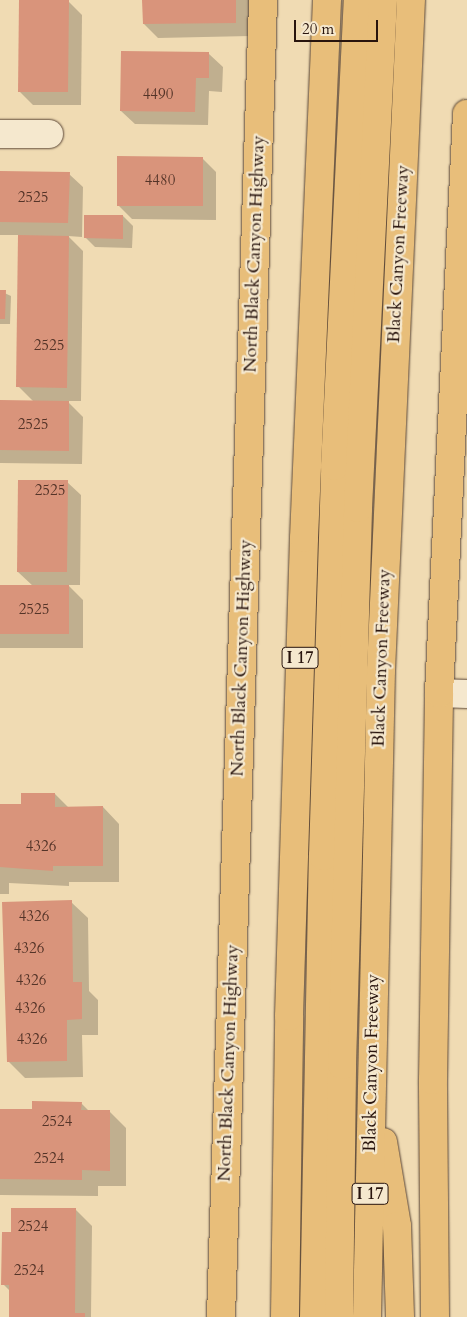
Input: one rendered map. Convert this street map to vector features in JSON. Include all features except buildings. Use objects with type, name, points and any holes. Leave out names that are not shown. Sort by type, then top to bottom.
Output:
[{"type":"main road","name":"North Black Canyon Highway","points":[[222,1317],[263,0]]},
{"type":"main road","name":"I 17","points":[[285,1317],[289,1016],[304,538],[327,0]]},
{"type":"main road","points":[[314,1317],[322,856],[335,476],[358,0]]},
{"type":"main road","points":[[339,1317],[342,1065],[358,508],[383,0]]},
{"type":"main road","name":"Black Canyon Freeway","points":[[367,1317],[382,660],[411,0]]},
{"type":"main road","points":[[434,1317],[433,1080],[440,693],[467,114]]},
{"type":"main road","points":[[372,1072],[397,1226],[400,1317]]},
{"type":"street","points":[[0,134],[50,134]]},
{"type":"street","points":[[440,693],[467,694]]}]
